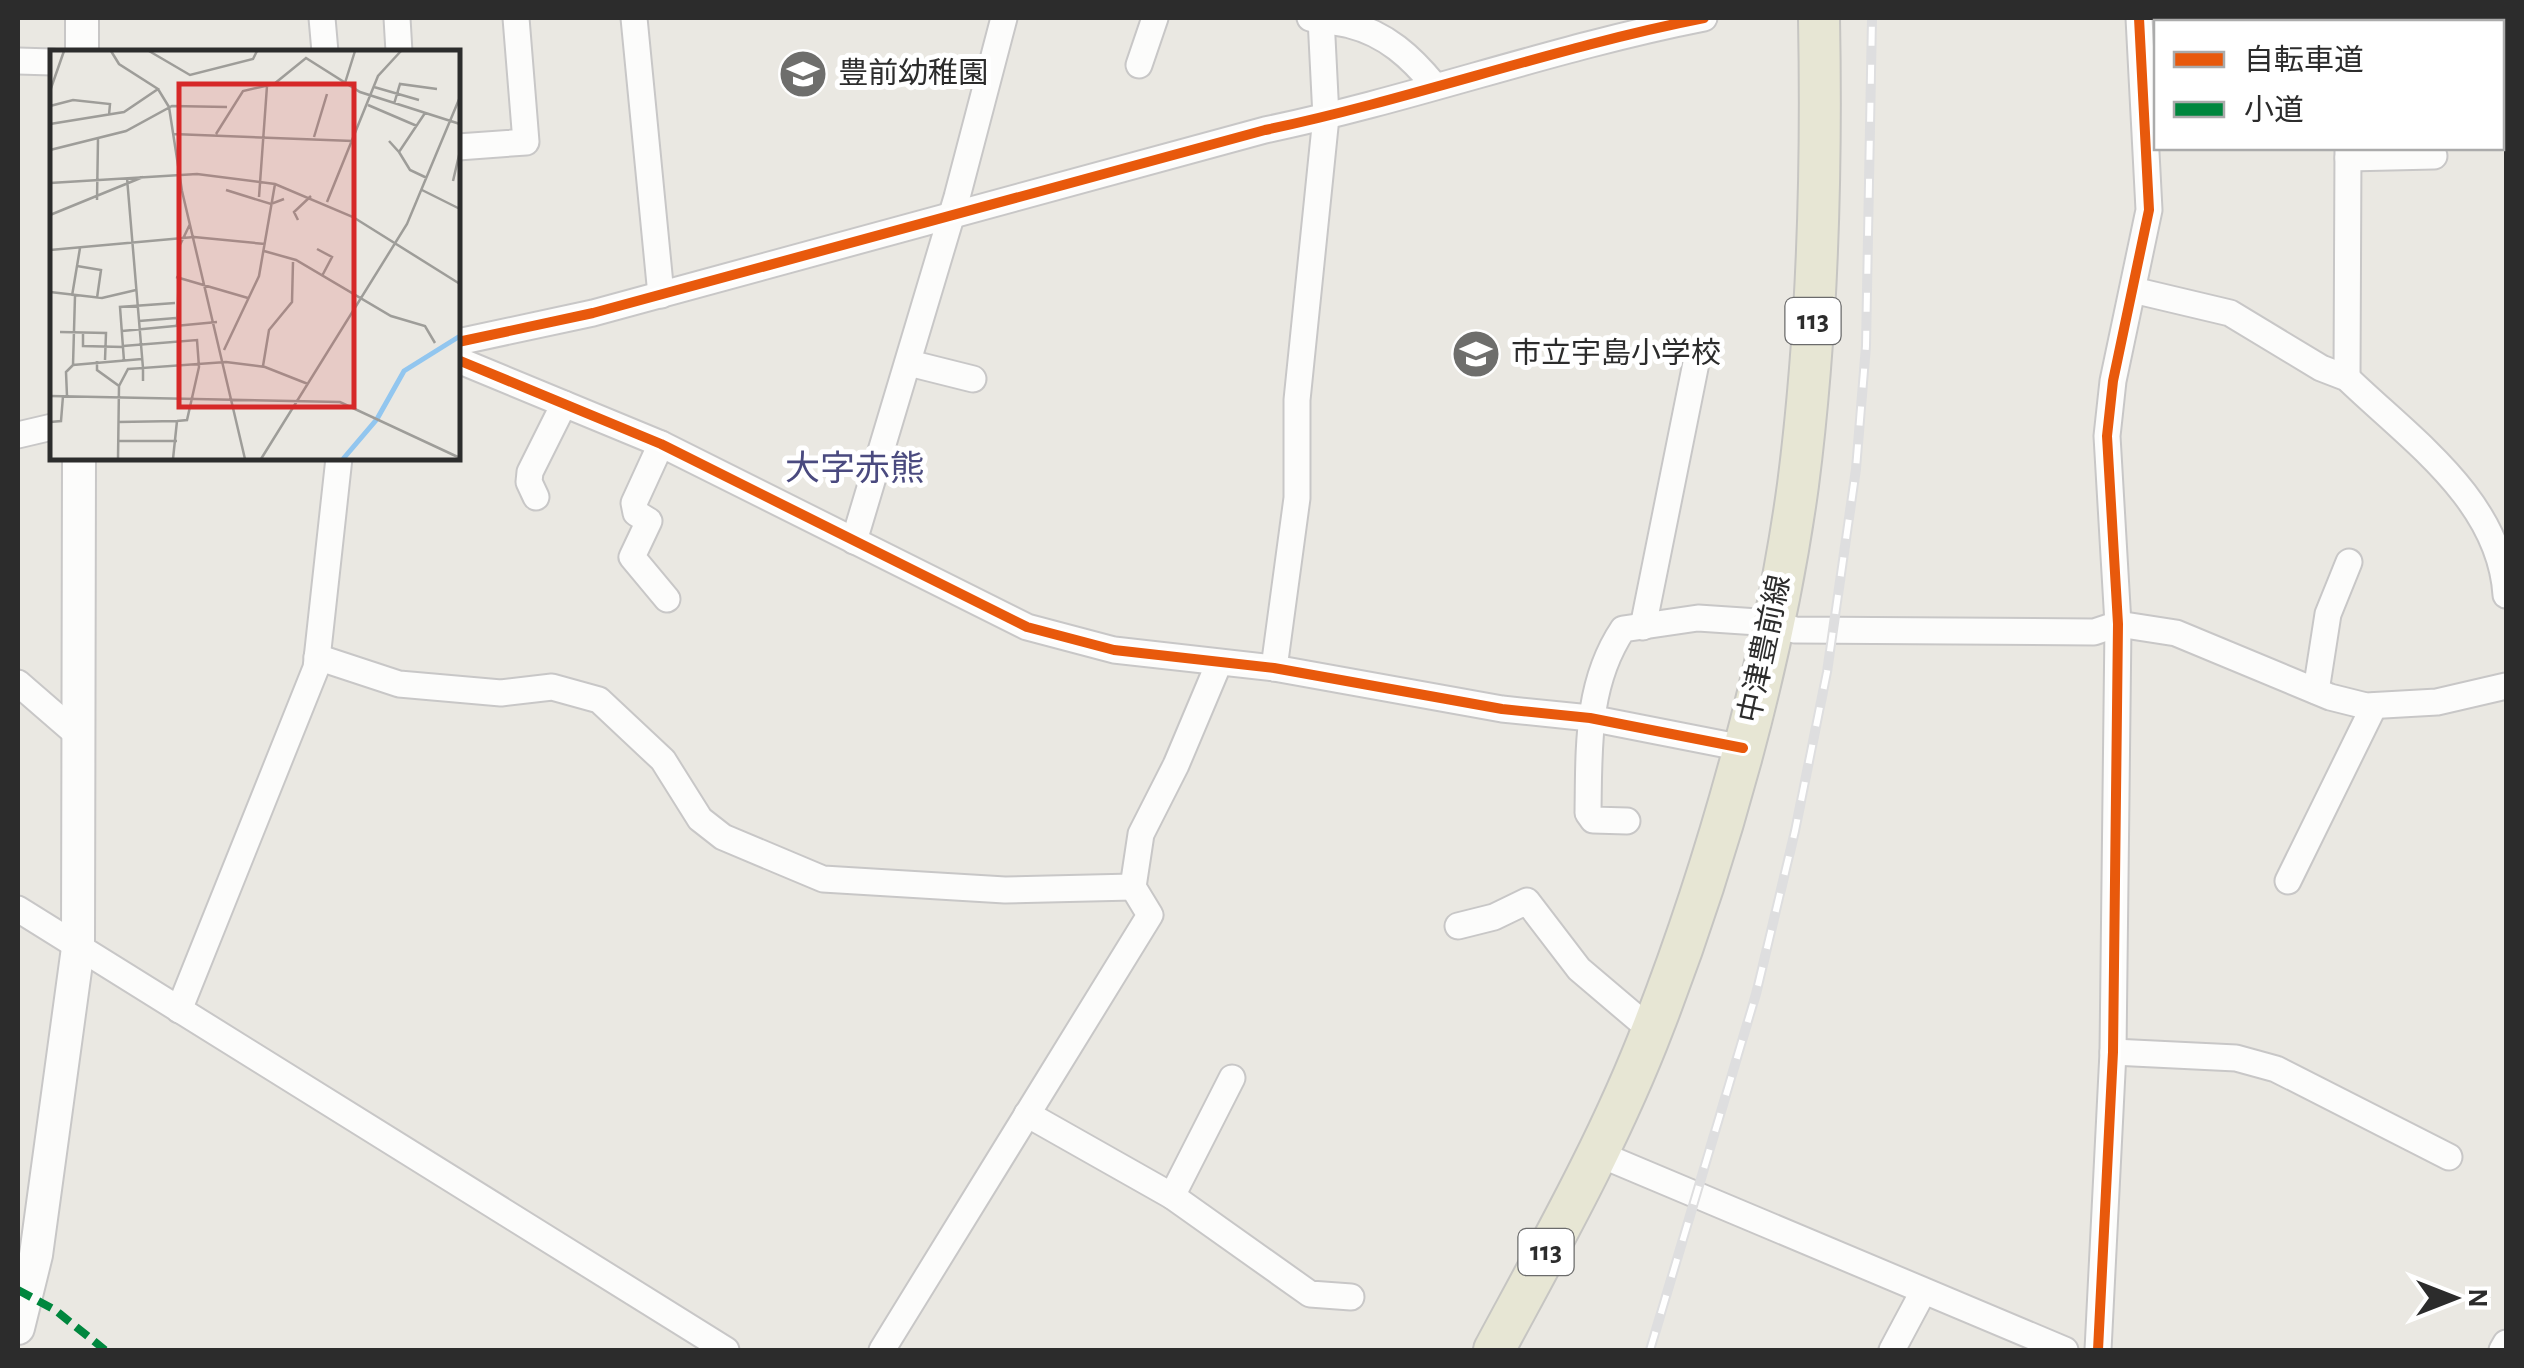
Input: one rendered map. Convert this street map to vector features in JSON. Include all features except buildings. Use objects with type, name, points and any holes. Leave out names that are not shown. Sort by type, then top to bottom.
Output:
[{"type":"main road","name":"中津豊前線","points":[[1494,1350],[1599,1154],[1652,1031],[1743,748],[1797,489],[1810,380],[1821,139],[1819,18]]},
{"type":"street","points":[[82,18],[82,50]]},
{"type":"street","points":[[322,18],[325,50]]},
{"type":"street","points":[[397,18],[400,50]]},
{"type":"street","points":[[460,147],[526,142],[516,18]]},
{"type":"street","points":[[634,18],[661,295]]},
{"type":"street","points":[[854,541],[909,363],[1004,18]]},
{"type":"street","points":[[1139,65],[1155,18]]},
{"type":"street","points":[[460,342],[661,295],[1434,85],[1704,18]]},
{"type":"street","points":[[2098,1350],[2113,1052],[2118,624],[2107,436],[2113,382],[2148,210],[2138,18]]},
{"type":"street","points":[[1274,668],[1297,498],[1297,400],[1326,117],[1317,19],[1350,25],[1392,44],[1410,56],[1434,85]]},
{"type":"street","points":[[18,61],[50,62]]},
{"type":"street","points":[[2347,378],[2348,153],[2434,156]]},
{"type":"street","points":[[2133,290],[2230,313],[2320,368],[2347,378],[2470,496],[2492,536],[2506,580],[2506,595]]},
{"type":"street","points":[[460,361],[661,444],[1027,627],[1114,650],[1274,668],[1502,708],[1590,718],[1743,748]]},
{"type":"street","points":[[909,363],[972,378]]},
{"type":"street","points":[[1643,627],[1696,363]]},
{"type":"street","points":[[536,496],[529,482],[530,472],[564,404]]},
{"type":"street","points":[[18,435],[50,427]]},
{"type":"street","points":[[661,444],[634,504],[636,512],[649,521],[632,556],[667,599]]},
{"type":"street","points":[[18,1328],[36,1255],[78,948],[79,460]]},
{"type":"street","points":[[179,1010],[316,668],[338,460]]},
{"type":"street","points":[[2316,691],[2328,614],[2349,562]]},
{"type":"street","points":[[1627,821],[1593,820],[1588,813],[1590,718],[1608,652],[1623,629],[1698,618],[1772,622],[1795,630],[1970,633],[2094,632],[2118,624],[2176,633],[2330,697],[2374,706],[2437,702],[2506,686]]},
{"type":"street","points":[[317,657],[399,684],[501,693],[552,686],[599,700],[663,760],[700,820],[723,837],[823,879],[1004,890],[1132,887]]},
{"type":"street","points":[[882,1350],[1150,916],[1132,887],[1141,834],[1176,765],[1219,663]]},
{"type":"street","points":[[18,683],[78,735]]},
{"type":"street","points":[[2288,881],[2374,706]]},
{"type":"street","points":[[1458,926],[1494,917],[1527,901],[1579,969],[1652,1031]]},
{"type":"street","points":[[18,909],[726,1350]]},
{"type":"street","points":[[2113,1052],[2236,1058],[2276,1070],[2449,1158]]},
{"type":"street","points":[[1172,1196],[1232,1078]]},
{"type":"street","points":[[1027,1114],[1172,1196],[1310,1294],[1351,1297]]},
{"type":"street","points":[[1599,1154],[2064,1350]]},
{"type":"street","points":[[1892,1350],[1923,1292]]},
{"type":"street","points":[[2502,1350],[2506,1343]]},
{"type":"railway","points":[[1650,1350],[1756,994],[1827,672],[1856,469],[1866,346],[1872,18]]},
{"type":"marked path","points":[[18,1290],[55,1310],[105,1350]]},
{"type":"cycle path","points":[[460,342],[593,313],[1265,130],[1704,18]]},
{"type":"cycle path","points":[[2098,1350],[2113,1052],[2118,624],[2107,436],[2113,381],[2149,210],[2139,18]]},
{"type":"cycle path","points":[[460,361],[661,444],[1027,627],[1114,650],[1274,668],[1502,709],[1590,718],[1743,748]]},
{"type":"place","name":"豊前幼稚園","points":[[803,74]]},
{"type":"place","name":"市立宇島小学校","points":[[1476,354]]},
{"type":"district","name":"大字赤熊","points":[[855,469]]}]
